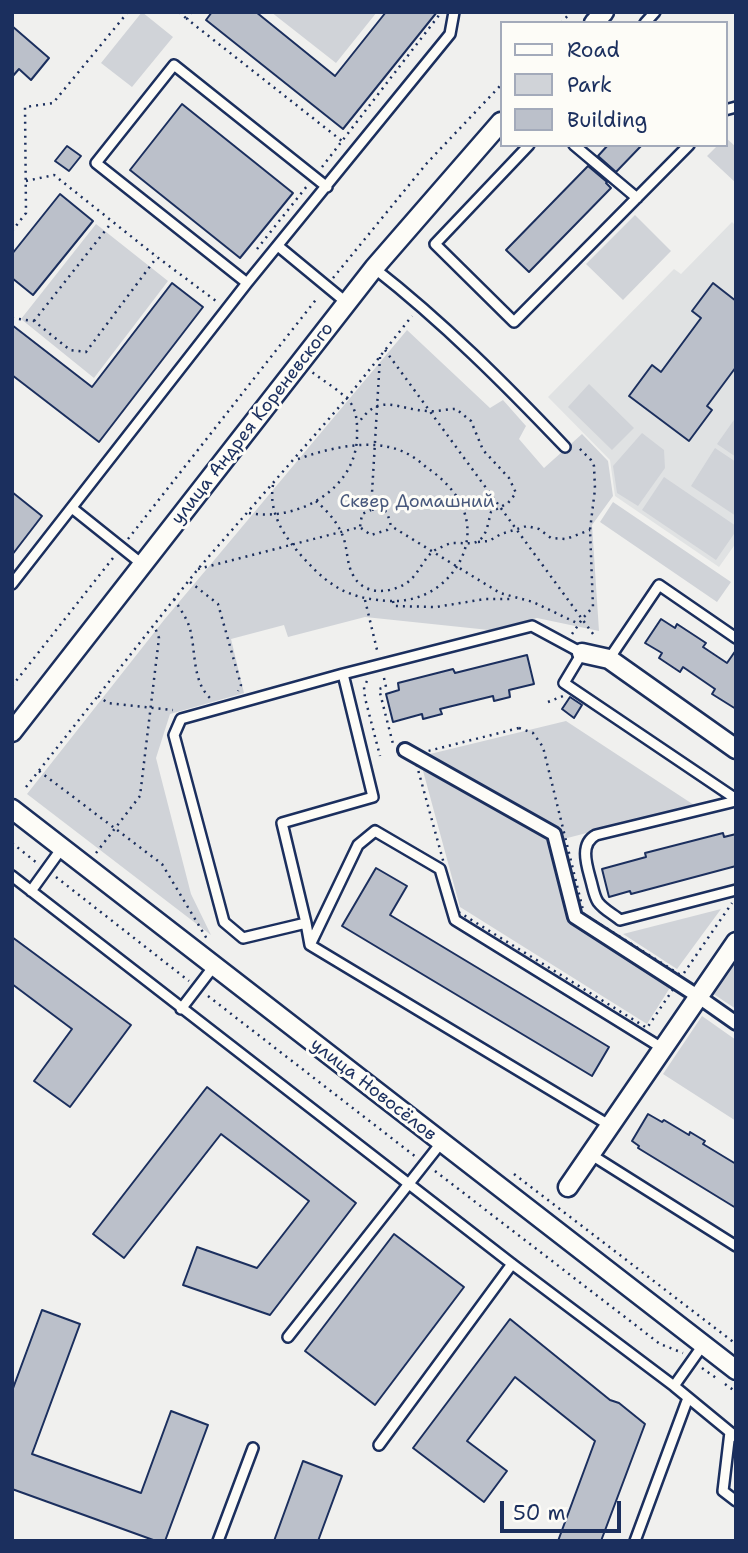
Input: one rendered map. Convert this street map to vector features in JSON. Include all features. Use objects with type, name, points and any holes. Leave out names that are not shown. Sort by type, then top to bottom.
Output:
[{"type":"street","name":"улица Андрея Кореневского","points":[[12,732],[374,268],[500,123]]},
{"type":"street","points":[[597,656],[736,749]]},
{"type":"street","points":[[400,751],[419,758],[554,834],[575,918],[680,979],[699,997],[736,1023]]},
{"type":"street","name":"улица Новосёлов","points":[[12,809],[736,1370]]},
{"type":"street","points":[[568,1186],[736,942]]},
{"type":"lane","points":[[12,584],[247,283],[450,34],[454,12]]},
{"type":"lane","points":[[247,283],[96,163],[174,65],[327,187]]},
{"type":"lane","points":[[527,147],[435,244],[514,322],[687,147]]},
{"type":"lane","points":[[576,147],[636,198]]},
{"type":"lane","points":[[278,246],[347,303]]},
{"type":"lane","points":[[374,268],[464,344],[565,447]]},
{"type":"lane","points":[[72,508],[142,564]]},
{"type":"lane","points":[[736,638],[659,584],[597,656],[564,683],[736,800]]},
{"type":"lane","points":[[306,923],[243,937],[224,922],[174,735],[181,719],[343,674],[381,669],[532,625],[597,656]]},
{"type":"lane","points":[[343,674],[373,797],[282,823],[310,945],[609,1125]]},
{"type":"lane","points":[[736,800],[596,835],[590,838],[585,860],[596,899],[604,909],[620,920],[736,890]]},
{"type":"lane","points":[[310,945],[358,845],[375,831],[440,869],[455,920],[662,1048]]},
{"type":"lane","points":[[31,891],[62,848]]},
{"type":"lane","points":[[12,876],[181,1009],[674,1386],[733,1435],[723,1491],[736,1501]]},
{"type":"lane","points":[[181,1009],[215,966]]},
{"type":"lane","points":[[288,1337],[442,1143]]},
{"type":"lane","points":[[590,1154],[736,1246]]},
{"type":"lane","points":[[379,1445],[512,1264]]},
{"type":"lane","points":[[674,1386],[703,1345]]},
{"type":"lane","points":[[635,1541],[688,1398]]},
{"type":"lane","points":[[218,1541],[253,1448]]},
{"type":"path","points":[[12,231],[26,213],[25,107],[53,103],[128,12]]},
{"type":"path","points":[[179,12],[342,141]]},
{"type":"path","points":[[187,19],[192,12]]},
{"type":"path","points":[[253,253],[442,12]]},
{"type":"path","points":[[12,686],[326,287],[427,163],[500,86]]},
{"type":"path","points":[[26,181],[54,176],[215,302],[237,275]]},
{"type":"path","points":[[34,321],[112,221]]},
{"type":"path","points":[[12,318],[34,321],[71,350],[86,352],[157,257]]},
{"type":"path","points":[[26,787],[198,569],[347,398],[420,305]]},
{"type":"path","points":[[385,350],[583,618],[602,648],[597,656]]},
{"type":"path","points":[[372,510],[380,357]]},
{"type":"path","points":[[247,512],[263,516],[292,511],[326,495],[342,480],[352,462],[358,424],[353,405],[347,398]]},
{"type":"path","points":[[358,424],[366,411],[377,406],[394,404],[430,412],[456,409],[471,421],[484,450],[509,478],[516,493],[508,503],[491,512],[485,535],[478,542]]},
{"type":"path","points":[[565,447],[571,442],[592,460],[595,489],[590,530],[593,607],[566,643]]},
{"type":"path","points":[[274,482],[271,497],[283,531],[302,556],[331,585],[345,592],[365,600],[412,599],[435,589],[458,567],[467,544],[465,513],[457,496],[444,481],[413,456],[398,449],[375,445],[317,452],[292,461]]},
{"type":"path","points":[[316,500],[335,520],[342,532],[353,576],[363,586],[377,592],[389,591],[406,583],[419,572],[432,551],[453,543],[489,541],[501,534],[527,526],[539,528],[551,538],[566,539],[590,530]]},
{"type":"path","points":[[360,527],[362,514],[380,508],[387,512],[391,526],[500,593],[516,599]]},
{"type":"path","points":[[360,527],[371,535],[391,526]]},
{"type":"path","points":[[198,569],[360,527]]},
{"type":"path","points":[[189,581],[218,604],[241,685],[237,694]]},
{"type":"path","points":[[393,601],[394,606],[436,607],[485,599],[516,599],[533,602],[579,624]]},
{"type":"path","points":[[174,600],[185,615],[190,628],[199,682],[213,700]]},
{"type":"path","points":[[365,600],[386,687],[379,689],[400,751]]},
{"type":"path","points":[[96,853],[141,796],[159,638],[154,625]]},
{"type":"path","points":[[380,756],[364,687],[381,669]]},
{"type":"path","points":[[548,702],[576,691]]},
{"type":"path","points":[[98,696],[108,703],[176,710]]},
{"type":"path","points":[[680,979],[584,914],[542,747],[533,733],[519,728],[424,752],[419,758],[417,766],[457,911],[647,1028],[736,900]]},
{"type":"path","points":[[39,771],[162,864],[209,941]]},
{"type":"path","points":[[12,843],[660,1344],[679,1351],[736,1392]]},
{"type":"shaded area","points":[[732,222],[736,226],[736,543],[719,567],[615,496],[610,460],[548,397],[674,269],[681,274]]},
{"type":"green space","points":[[142,12],[173,37],[132,87],[101,63]]},
{"type":"green space","points":[[271,12],[377,12],[336,63]]},
{"type":"green space","points":[[727,139],[736,147],[736,183],[707,156],[716,147],[727,147]]},
{"type":"green space","points":[[635,215],[671,251],[623,300],[586,264]]},
{"type":"green space","points":[[96,224],[168,281],[94,378],[21,319]]},
{"type":"green space","name":"Сквер Домашний","points":[[407,330],[490,408],[503,400],[526,426],[519,439],[544,468],[582,434],[608,461],[613,496],[592,525],[599,631],[537,618],[489,630],[365,617],[288,637],[284,625],[231,639],[244,693],[170,714],[156,758],[191,894],[211,935],[27,794],[164,620]]},
{"type":"green space","points":[[589,384],[634,428],[612,450],[568,407]]},
{"type":"green space","points":[[736,417],[736,457],[717,444]]},
{"type":"green space","points":[[642,433],[664,450],[665,468],[638,506],[617,493],[613,466]]},
{"type":"green space","points":[[715,448],[736,462],[736,516],[691,486]]},
{"type":"green space","points":[[664,477],[736,526],[736,531],[716,560],[642,510]]},
{"type":"green space","points":[[613,502],[731,582],[717,602],[600,522]]},
{"type":"green space","points":[[566,721],[694,805],[552,842],[573,921],[671,986],[647,1024],[460,907],[422,767],[430,754]]},
{"type":"green space","points":[[721,909],[677,969],[623,934]]},
{"type":"green space","points":[[736,960],[736,1009],[712,993]]},
{"type":"green space","points":[[702,1016],[736,1040],[736,1121],[663,1074]]},
{"type":"building","points":[[212,12],[256,12],[335,76],[386,12],[437,12],[343,129],[206,20]]},
{"type":"building","points":[[12,26],[49,58],[31,80],[19,69],[12,77]]},
{"type":"building","points":[[182,104],[293,193],[240,258],[130,170]]},
{"type":"building","points":[[67,146],[81,156],[69,171],[55,161]]},
{"type":"building","points":[[606,147],[640,147],[616,172],[598,156]]},
{"type":"building","points":[[588,166],[611,188],[529,272],[506,250]]},
{"type":"building","points":[[60,194],[93,221],[33,295],[12,278],[12,254]]},
{"type":"building","points":[[172,283],[203,307],[99,442],[12,375],[12,325],[92,387]]},
{"type":"building","points":[[713,283],[736,301],[736,367],[707,406],[712,410],[689,441],[629,396],[652,365],[661,372],[701,318],[692,311]]},
{"type":"building","points":[[12,492],[42,516],[12,555]]},
{"type":"building","points":[[661,619],[675,628],[677,624],[706,643],[703,647],[727,663],[736,650],[736,709],[712,694],[715,689],[683,667],[680,672],[659,658],[662,653],[645,643]]},
{"type":"building","points":[[527,655],[534,684],[509,690],[510,697],[494,701],[493,696],[440,709],[442,714],[423,719],[422,714],[393,722],[386,694],[399,690],[398,683],[453,669],[455,673]]},
{"type":"building","points":[[570,697],[582,705],[574,718],[562,709]]},
{"type":"building","points":[[723,833],[724,837],[736,834],[736,866],[631,894],[630,891],[609,897],[602,869],[646,857],[645,853]]},
{"type":"building","points":[[376,868],[407,886],[390,915],[609,1047],[592,1076],[342,926]]},
{"type":"building","points":[[12,937],[131,1025],[70,1107],[34,1081],[72,1029],[12,984]]},
{"type":"building","points":[[207,1087],[356,1203],[270,1315],[183,1285],[197,1247],[257,1268],[309,1201],[221,1134],[124,1258],[93,1234]]},
{"type":"building","points":[[648,1114],[689,1135],[690,1132],[705,1141],[703,1144],[736,1164],[736,1208],[638,1148],[632,1141]]},
{"type":"building","points":[[394,1234],[464,1287],[375,1405],[305,1351]]},
{"type":"building","points":[[42,1310],[80,1324],[32,1454],[141,1493],[171,1411],[208,1425],[165,1541],[156,1541],[12,1489],[12,1391]]},
{"type":"building","points":[[510,1319],[610,1400],[619,1403],[645,1424],[601,1541],[558,1541],[595,1441],[515,1377],[467,1441],[507,1471],[484,1502],[413,1448]]},
{"type":"building","points":[[303,1461],[342,1476],[318,1541],[274,1541]]}]
